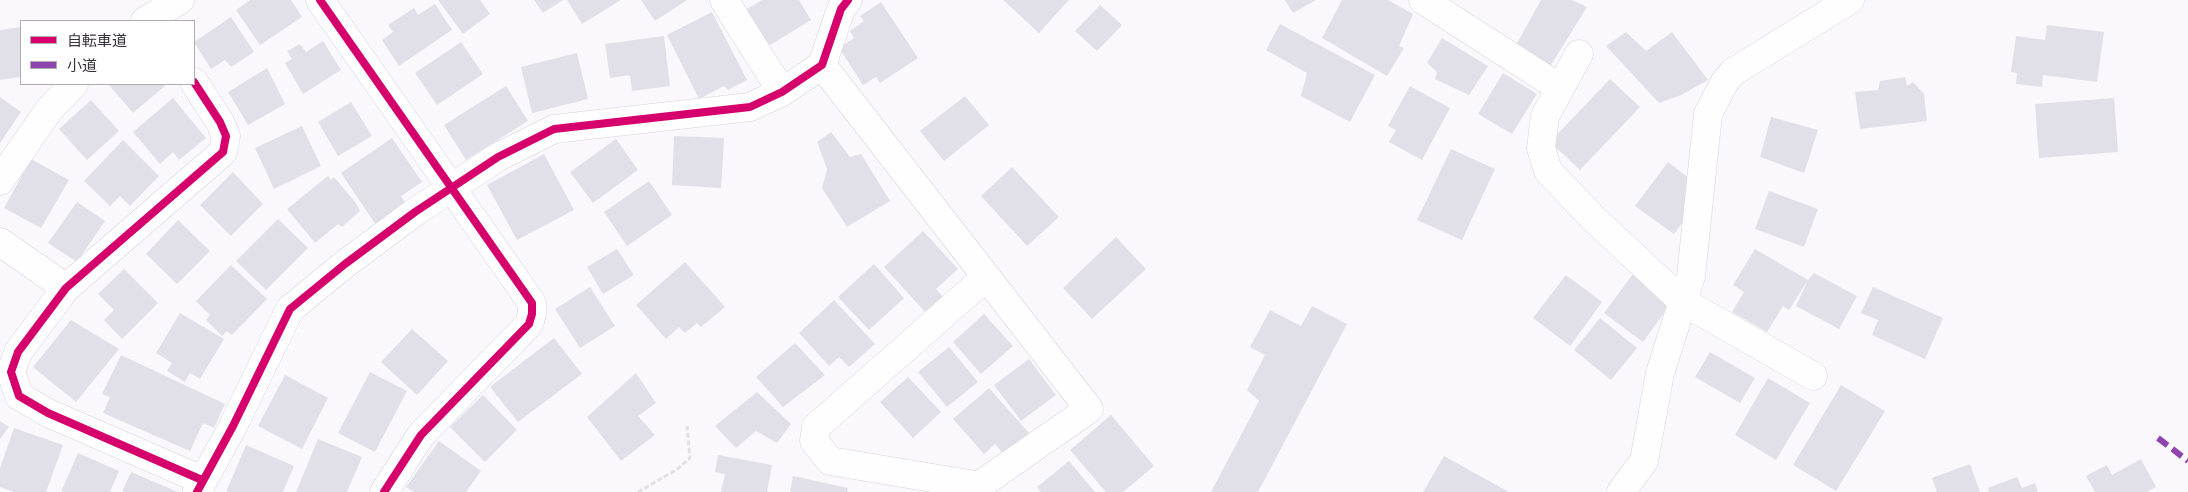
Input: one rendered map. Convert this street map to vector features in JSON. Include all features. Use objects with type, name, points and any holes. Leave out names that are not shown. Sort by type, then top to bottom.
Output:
[{"type":"street","points":[[150,20],[180,0]]},
{"type":"street","points":[[320,0],[532,303],[532,314],[529,324],[421,436],[384,492]]},
{"type":"street","points":[[724,0],[782,92]]},
{"type":"street","points":[[195,84],[220,122],[226,136],[223,152],[66,288],[18,352],[11,372],[19,396],[48,413],[200,486],[233,426],[290,309],[415,212],[498,157],[554,129],[750,107],[782,92],[822,65],[841,9],[848,0]]},
{"type":"street","points":[[1423,0],[1560,88]]},
{"type":"street","points":[[1621,492],[1644,461],[1660,373],[1691,276],[1708,114],[1716,96],[1733,72],[1850,0]]},
{"type":"street","points":[[1579,54],[1545,116],[1541,148],[1548,171],[1595,220],[1682,301],[1813,376]]},
{"type":"street","points":[[822,65],[1089,409],[975,489],[830,461],[814,441],[816,428],[986,277]]},
{"type":"street","points":[[0,181],[49,110],[73,85]]},
{"type":"street","points":[[0,242],[66,288]]},
{"type":"path","points":[[638,492],[676,470],[690,458],[687,426]]},
{"type":"building","points":[[250,0],[291,0],[302,17],[260,45],[236,10]]},
{"type":"building","points":[[438,0],[480,0],[490,14],[463,34]]},
{"type":"building","points":[[534,0],[563,0],[543,13]]},
{"type":"building","points":[[567,0],[621,0],[582,24]]},
{"type":"building","points":[[641,0],[687,0],[655,21]]},
{"type":"building","points":[[762,0],[799,0],[811,20],[767,47],[744,11]]},
{"type":"building","points":[[1003,0],[1069,0],[1039,33]]},
{"type":"building","points":[[1285,0],[1316,0],[1293,13]]},
{"type":"building","points":[[1342,0],[1388,0],[1413,14],[1399,46],[1404,48],[1387,76],[1322,38]]},
{"type":"building","points":[[1541,0],[1572,0],[1587,7],[1551,65],[1516,45]]},
{"type":"building","points":[[881,2],[918,58],[880,83],[876,77],[863,85],[839,48],[854,38],[850,31],[864,21],[860,16]]},
{"type":"building","points":[[435,4],[452,30],[399,66],[382,40],[393,32],[388,25],[414,8],[418,15]]},
{"type":"building","points":[[1100,5],[1122,25],[1097,51],[1075,31]]},
{"type":"building","points":[[712,12],[747,80],[728,90],[724,86],[699,99],[667,35]]},
{"type":"building","points":[[231,17],[254,52],[231,67],[225,60],[211,69],[195,41]]},
{"type":"building","points":[[1280,24],[1375,75],[1350,122],[1301,96],[1307,73],[1266,50]]},
{"type":"building","points":[[2047,25],[2104,32],[2097,82],[2043,75],[2042,87],[2016,84],[2017,73],[2011,72],[2016,36],[2045,40]]},
{"type":"building","points":[[20,27],[20,77],[0,80],[0,30]]},
{"type":"building","points":[[1626,32],[1646,51],[1672,32],[1708,80],[1681,95],[1659,103],[1606,46]]},
{"type":"building","points":[[664,36],[670,86],[632,91],[630,75],[610,78],[605,44]]},
{"type":"building","points":[[1442,38],[1488,66],[1469,95],[1435,79],[1437,72],[1427,63]]},
{"type":"building","points":[[323,41],[341,70],[303,94],[285,63],[292,59],[287,51],[300,44],[306,52]]},
{"type":"building","points":[[461,42],[483,74],[437,105],[415,73]]},
{"type":"building","points":[[577,53],[588,99],[532,113],[521,67]]},
{"type":"building","points":[[267,68],[285,104],[248,125],[228,92]]},
{"type":"building","points":[[1503,73],[1537,94],[1512,134],[1478,114]]},
{"type":"building","points":[[1905,77],[1907,86],[1913,82],[1924,94],[1927,121],[1860,129],[1855,92],[1878,90],[1880,81]]},
{"type":"building","points":[[1610,79],[1640,107],[1580,170],[1550,142]]},
{"type":"building","points":[[109,85],[165,86],[133,113]]},
{"type":"building","points":[[506,86],[528,121],[466,160],[444,125]]},
{"type":"building","points":[[1410,86],[1450,108],[1422,160],[1389,142],[1396,130],[1388,126]]},
{"type":"building","points":[[965,96],[989,125],[944,161],[920,131]]},
{"type":"building","points":[[0,97],[21,112],[0,143]]},
{"type":"building","points":[[173,98],[206,138],[179,160],[173,152],[160,164],[133,132]]},
{"type":"building","points":[[2114,98],[2118,152],[2039,158],[2035,104]]},
{"type":"building","points":[[91,100],[119,131],[87,160],[59,129]]},
{"type":"building","points":[[351,102],[372,136],[338,156],[318,122]]},
{"type":"building","points":[[1771,117],[1818,130],[1804,173],[1760,157]]},
{"type":"building","points":[[302,126],[321,166],[274,189],[255,148]]},
{"type":"building","points":[[831,132],[850,157],[861,154],[890,201],[847,227],[822,188],[827,169],[817,142]]},
{"type":"building","points":[[674,136],[724,138],[721,188],[672,185]]},
{"type":"building","points":[[392,138],[422,182],[401,196],[406,204],[376,225],[341,173]]},
{"type":"building","points":[[616,139],[638,170],[593,203],[570,172]]},
{"type":"building","points":[[123,140],[159,176],[130,206],[120,196],[110,206],[84,181]]},
{"type":"building","points":[[1451,149],[1495,169],[1462,240],[1417,220]]},
{"type":"building","points":[[544,154],[574,210],[517,240],[487,185]]},
{"type":"building","points":[[31,159],[69,180],[41,228],[4,208]]},
{"type":"building","points":[[1668,162],[1706,191],[1674,234],[1635,206]]},
{"type":"building","points":[[1012,167],[1059,217],[1027,246],[981,196]]},
{"type":"building","points":[[233,172],[263,204],[231,236],[200,205]]},
{"type":"building","points":[[328,176],[331,180],[334,177],[356,203],[360,211],[342,227],[338,224],[315,243],[287,209]]},
{"type":"building","points":[[649,181],[672,215],[627,246],[604,212]]},
{"type":"building","points":[[1769,191],[1818,209],[1804,247],[1755,229]]},
{"type":"building","points":[[77,202],[105,221],[77,262],[48,243]]},
{"type":"building","points":[[278,219],[308,248],[266,290],[236,261]]},
{"type":"building","points":[[178,220],[210,251],[177,284],[146,254]]},
{"type":"building","points":[[923,231],[958,269],[936,289],[944,298],[927,314],[884,267]]},
{"type":"building","points":[[1116,237],[1146,269],[1092,319],[1063,288]]},
{"type":"building","points":[[617,249],[634,275],[603,294],[587,267]]},
{"type":"building","points":[[1755,249],[1808,280],[1789,310],[1783,306],[1767,332],[1732,312],[1744,292],[1733,285]]},
{"type":"building","points":[[685,262],[725,307],[701,327],[697,323],[685,333],[679,327],[666,339],[636,305]]},
{"type":"building","points":[[874,264],[904,298],[869,330],[838,297]]},
{"type":"building","points":[[231,265],[267,299],[232,335],[227,331],[222,336],[206,320],[210,315],[196,301]]},
{"type":"building","points":[[124,269],[158,303],[122,339],[104,320],[114,310],[98,294]]},
{"type":"building","points":[[1814,273],[1857,296],[1839,329],[1796,306],[1808,280]]},
{"type":"building","points":[[1633,274],[1672,302],[1643,342],[1604,313]]},
{"type":"building","points":[[1566,275],[1602,302],[1570,346],[1533,318]]},
{"type":"building","points":[[590,287],[615,326],[580,348],[555,309]]},
{"type":"building","points":[[1873,287],[1943,318],[1925,359],[1872,335],[1878,320],[1861,313]]},
{"type":"building","points":[[834,300],[875,344],[849,367],[839,357],[829,366],[799,333]]},
{"type":"building","points":[[1312,306],[1347,324],[1258,492],[1211,492],[1259,401],[1247,390],[1265,355],[1250,347],[1270,310],[1301,326]]},
{"type":"building","points":[[180,313],[224,339],[200,379],[190,373],[185,382],[167,371],[172,363],[156,353]]},
{"type":"building","points":[[984,314],[1013,346],[981,374],[953,342]]},
{"type":"building","points":[[1600,318],[1637,348],[1611,380],[1574,350]]},
{"type":"building","points":[[71,320],[119,349],[76,402],[33,367]]},
{"type":"building","points":[[412,329],[448,361],[417,395],[381,362]]},
{"type":"building","points":[[554,338],[582,374],[518,422],[490,387]]},
{"type":"building","points":[[795,343],[825,375],[783,407],[756,377]]},
{"type":"building","points":[[949,347],[978,382],[947,407],[918,372]]},
{"type":"building","points":[[1710,352],[1755,378],[1740,403],[1695,377]]},
{"type":"building","points":[[121,355],[225,404],[214,428],[203,423],[190,451],[103,413],[110,397],[102,394]]},
{"type":"building","points":[[1029,359],[1056,395],[1021,421],[994,385]]},
{"type":"building","points":[[370,372],[407,391],[375,452],[338,433]]},
{"type":"building","points":[[636,373],[656,403],[638,416],[655,435],[621,461],[587,417]]},
{"type":"building","points":[[285,375],[328,398],[302,449],[258,426]]},
{"type":"building","points":[[908,377],[941,412],[913,438],[880,402]]},
{"type":"building","points":[[1768,378],[1810,403],[1776,460],[1735,435]]},
{"type":"building","points":[[1841,385],[1885,411],[1836,491],[1793,465]]},
{"type":"building","points":[[989,388],[1029,433],[1004,455],[995,444],[984,454],[953,419]]},
{"type":"building","points":[[757,392],[791,424],[777,443],[756,431],[736,448],[715,426]]},
{"type":"building","points":[[483,395],[517,430],[485,462],[450,427]]},
{"type":"building","points":[[1111,415],[1154,466],[1123,492],[1106,492],[1070,450]]},
{"type":"building","points":[[0,421],[9,427],[0,439]]},
{"type":"building","points":[[14,428],[63,445],[46,492],[14,492],[0,487],[0,468]]},
{"type":"building","points":[[318,439],[362,457],[347,492],[296,492]]},
{"type":"building","points":[[439,441],[481,471],[466,492],[414,492],[406,487]]},
{"type":"building","points":[[246,445],[294,466],[283,492],[226,492]]},
{"type":"building","points":[[78,453],[119,471],[110,492],[61,492]]},
{"type":"building","points":[[718,455],[772,465],[767,492],[721,492],[725,474],[715,472]]},
{"type":"building","points":[[1444,456],[1509,492],[1423,492]]},
{"type":"building","points":[[2141,459],[2156,487],[2147,492],[2095,492],[2086,476],[2107,465],[2112,475]]},
{"type":"building","points":[[1069,461],[1095,492],[1041,492],[1037,487]]},
{"type":"building","points":[[1970,464],[1980,492],[1937,492],[1932,478]]},
{"type":"building","points":[[131,472],[178,492],[122,492]]},
{"type":"building","points":[[793,476],[848,488],[847,492],[790,492]]},
{"type":"building","points":[[2017,477],[2022,488],[2035,483],[2038,492],[1989,492],[1988,488]]},
{"type":"marked path","points":[[2158,438],[2188,461]]},
{"type":"cycle path","points":[[320,0],[532,303],[532,314],[529,324],[421,435],[384,492]]},
{"type":"cycle path","points":[[197,492],[233,426],[290,309],[345,264],[415,212],[498,157],[554,129],[750,107],[782,92],[822,65],[841,9],[848,0]]},
{"type":"cycle path","points":[[195,84],[220,122],[226,136],[223,152],[66,288],[18,352],[11,372],[19,396],[48,413],[202,480]]}]
